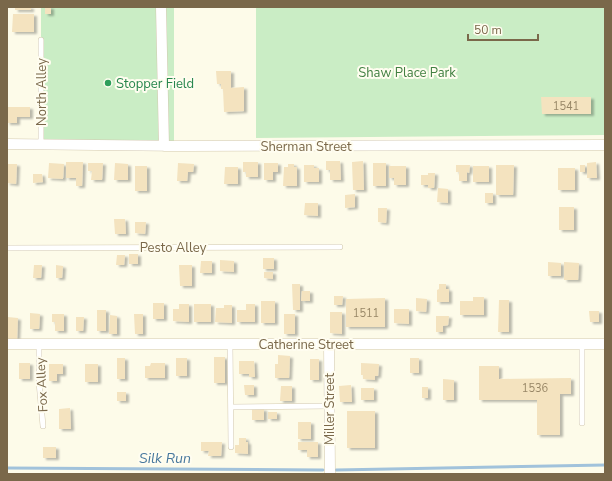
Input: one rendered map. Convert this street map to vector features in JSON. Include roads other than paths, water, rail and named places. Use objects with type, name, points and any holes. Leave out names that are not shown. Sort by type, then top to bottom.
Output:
[{"type":"street","points":[[161,7],[164,146]]},
{"type":"street","name":"Sherman Street","points":[[7,144],[164,146],[605,145]]},
{"type":"street","name":"Catherine Street","points":[[7,344],[605,344]]},
{"type":"street","name":"Miller Street","points":[[329,344],[330,474]]},
{"type":"lane","name":"North Alley","points":[[41,40],[41,144]]},
{"type":"lane","name":"Pesto Alley","points":[[7,248],[340,247]]},
{"type":"lane","name":"Fox Alley","points":[[39,344],[42,426]]},
{"type":"lane","points":[[230,344],[231,447]]},
{"type":"lane","points":[[582,344],[582,423]]},
{"type":"lane","points":[[231,407],[329,406]]},
{"type":"waterway","points":[[336,470],[605,465]]},
{"type":"waterway","name":"Silk Run","points":[[7,468],[323,470]]},
{"type":"place","name":"Stopper Field","points":[[108,83]]},
{"type":"park label","name":"Shaw Place Park","points":[[407,72]]}]
